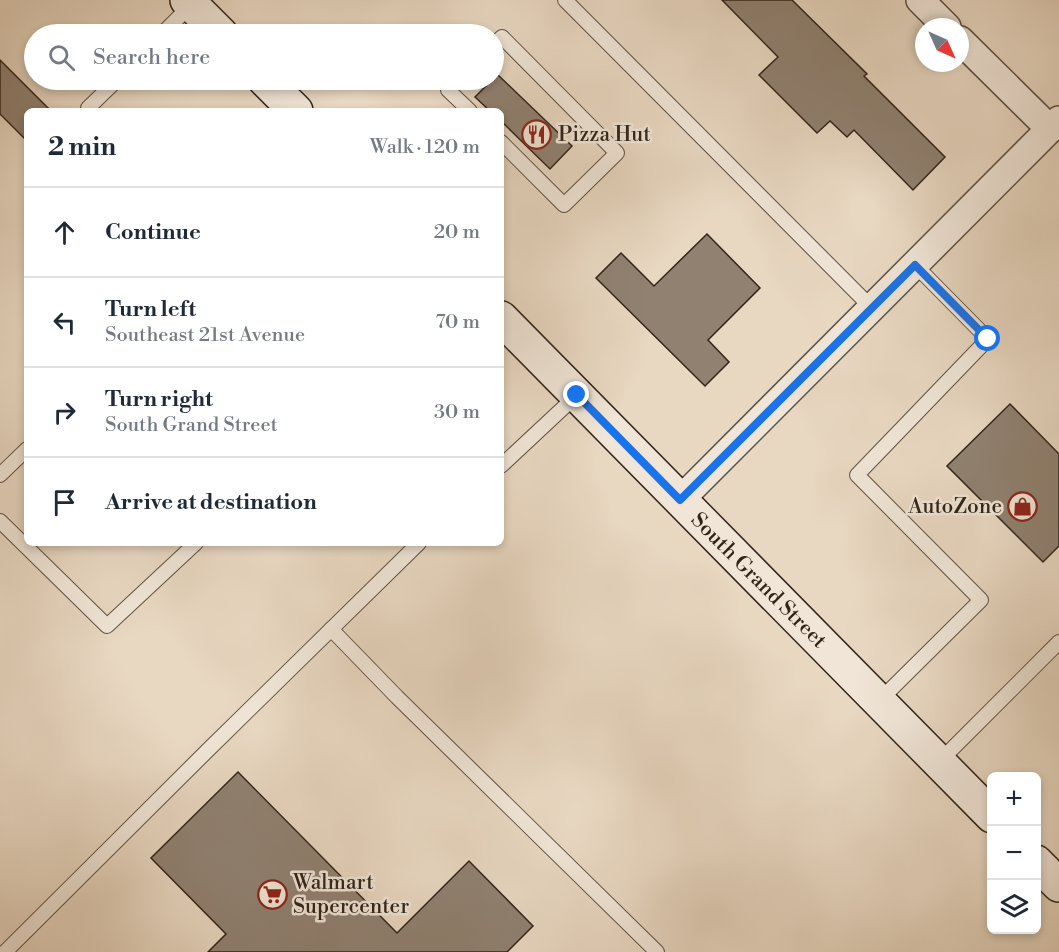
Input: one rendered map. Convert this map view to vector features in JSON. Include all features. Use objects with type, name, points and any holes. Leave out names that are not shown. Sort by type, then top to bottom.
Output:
[{"type":"main road","points":[[189,2],[211,24]]},
{"type":"main road","points":[[275,90],[293,108]]},
{"type":"main road","name":"South Grand Street","points":[[504,321],[987,811]]},
{"type":"main road","points":[[1041,867],[1059,885]]},
{"type":"street","points":[[920,0],[938,18]]},
{"type":"street","points":[[680,500],[1054,125],[969,47]]},
{"type":"lane","points":[[565,0],[872,308]]},
{"type":"lane","points":[[170,24],[189,2]]},
{"type":"lane","points":[[504,39],[616,153],[564,205],[504,145]]},
{"type":"lane","points":[[88,108],[107,90]]},
{"type":"lane","points":[[448,90],[467,108]]},
{"type":"lane","points":[[879,701],[981,600],[857,475],[988,339],[915,265]]},
{"type":"lane","points":[[504,463],[577,395]]},
{"type":"lane","points":[[0,475],[24,452]]},
{"type":"lane","points":[[0,521],[24,545]]},
{"type":"lane","points":[[25,546],[107,626],[193,546]]},
{"type":"lane","points":[[5,952],[416,546]]},
{"type":"lane","points":[[331,629],[397,697],[657,952]]},
{"type":"lane","points":[[939,762],[1059,642]]},
{"type":"building","points":[[722,0],[792,0],[867,74],[864,76],[945,157],[913,190],[854,130],[847,137],[830,121],[817,133],[759,75],[778,57]]},
{"type":"building","points":[[0,60],[24,84],[24,90],[30,90],[48,108],[24,108],[24,138],[0,114]]},
{"type":"building","name":"Pizza Hut","points":[[504,81],[572,146],[550,169],[504,124],[504,108],[487,108],[475,97],[482,90],[504,90]]},
{"type":"building","points":[[707,234],[760,288],[708,340],[729,362],[705,386],[596,278],[621,253],[654,286]]},
{"type":"building","name":"AutoZone","points":[[1010,404],[1059,454],[1059,546],[1043,562],[947,466]]},
{"type":"building","name":"Walmart Supercenter","points":[[238,772],[397,933],[469,861],[533,926],[507,952],[208,952],[226,934],[151,858]]},
{"type":"place","name":"Pizza Hut","points":[[537,134]]},
{"type":"place","name":"AutoZone","points":[[1023,506]]},
{"type":"place","name":"Walmart Supercenter","points":[[272,894]]},
{"type":"route","points":[[577,395],[680,500],[915,265],[988,339]]}]
